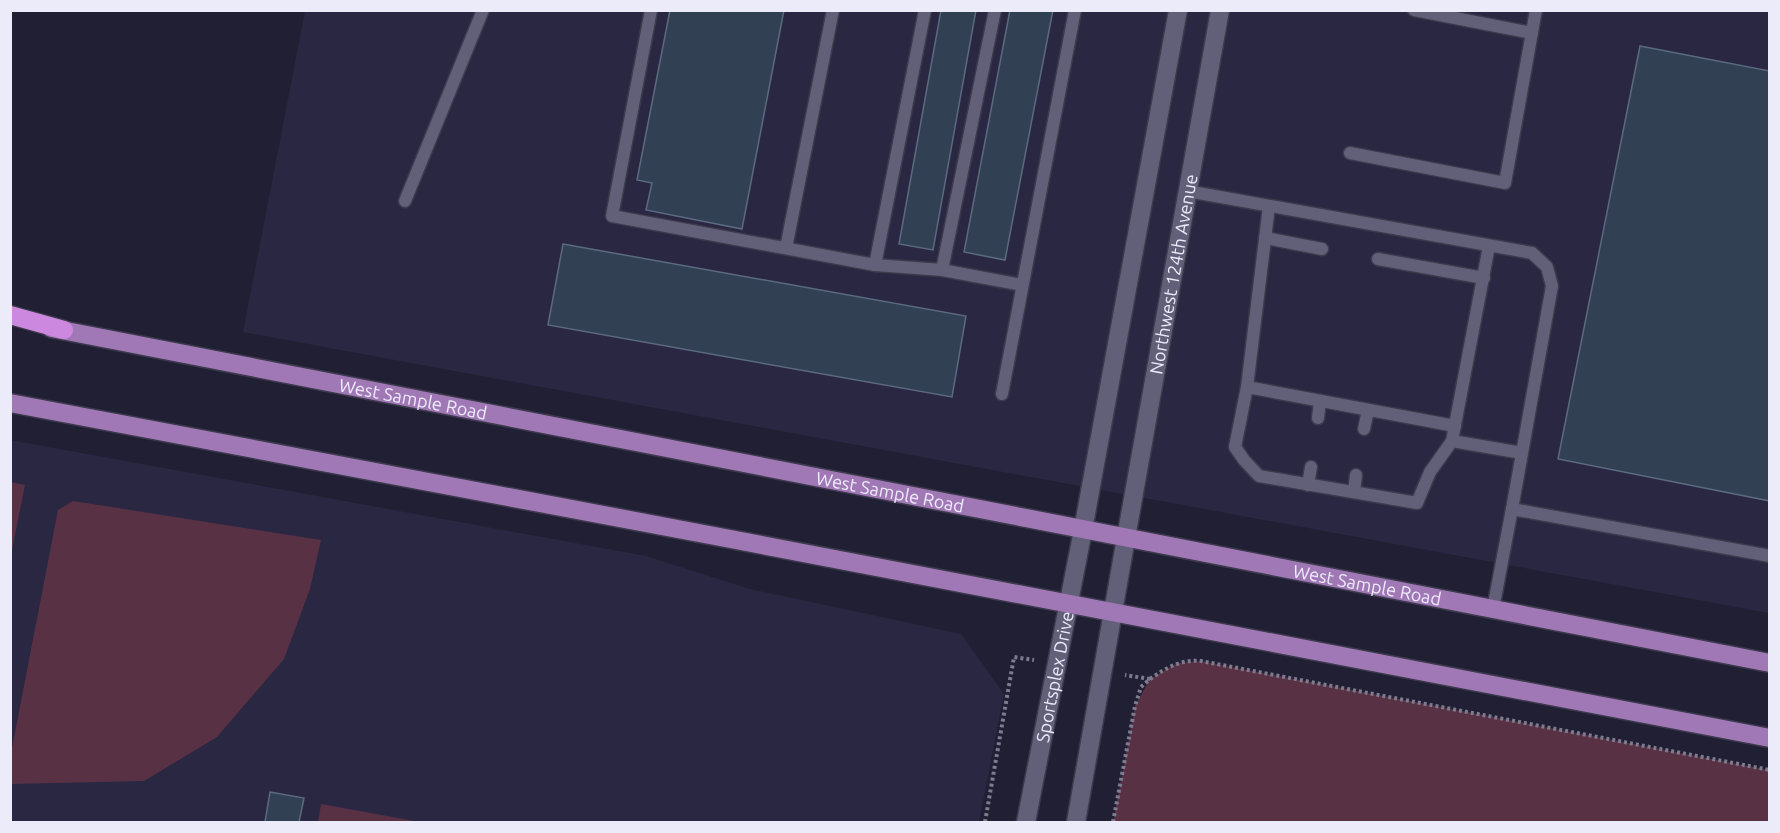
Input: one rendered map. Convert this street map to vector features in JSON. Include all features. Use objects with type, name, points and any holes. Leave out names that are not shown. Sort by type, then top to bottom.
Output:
[{"type":"highway","points":[[10,315],[64,330]]},
{"type":"main road","name":"West Sample Road","points":[[10,322],[64,330],[1770,663]]},
{"type":"main road","points":[[10,403],[1770,738]]},
{"type":"street","points":[[1083,530],[1178,10]]},
{"type":"street","name":"Northwest 124th Avenue","points":[[1126,538],[1220,10]]},
{"type":"street","name":"Sportsplex Drive","points":[[1026,822],[1083,530]]},
{"type":"street","points":[[1076,822],[1126,538]]},
{"type":"lane","points":[[405,201],[483,10]]},
{"type":"lane","points":[[651,10],[612,216],[875,265],[942,270],[1022,285]]},
{"type":"lane","points":[[786,248],[833,10]]},
{"type":"lane","points":[[875,265],[926,10]]},
{"type":"lane","points":[[942,270],[995,10]]},
{"type":"lane","points":[[1002,393],[1075,10]]},
{"type":"lane","points":[[1414,10],[1532,33]]},
{"type":"lane","points":[[1350,153],[1505,183],[1536,10]]},
{"type":"lane","points":[[1187,191],[1532,253],[1547,267],[1552,285],[1493,609]]},
{"type":"lane","points":[[1269,206],[1247,387],[1235,447],[1259,476],[1308,485],[1417,503],[1430,472],[1452,441],[1489,246]]},
{"type":"lane","points":[[1265,237],[1322,249]]},
{"type":"lane","points":[[1378,259],[1484,278]]},
{"type":"lane","points":[[1247,387],[1455,426]]},
{"type":"lane","points":[[1318,418],[1320,401]]},
{"type":"lane","points":[[1364,429],[1368,410]]},
{"type":"lane","points":[[1452,441],[1522,453]]},
{"type":"lane","points":[[1308,485],[1311,467]]},
{"type":"lane","points":[[1354,492],[1356,474]]},
{"type":"lane","points":[[1512,509],[1770,556]]},
{"type":"path","points":[[1150,679],[1177,663],[1190,660],[1201,661],[1770,770]]},
{"type":"shaded area","points":[[305,11],[1769,11],[1769,613],[243,332]]},
{"type":"shaded area","points":[[10,440],[646,556],[750,589],[961,634],[1004,694],[979,822],[11,822]]},
{"type":"shaded area","points":[[10,482],[25,485],[11,555]]},
{"type":"shaded area","points":[[73,501],[321,540],[310,589],[284,659],[217,737],[144,781],[11,784],[11,753],[58,510]]},
{"type":"shaded area","points":[[1201,661],[1769,770],[1769,822],[1113,822],[1135,706],[1150,679],[1177,663]]},
{"type":"shaded area","points":[[321,804],[420,822],[318,822]]},
{"type":"building","points":[[670,10],[784,10],[742,229],[646,210],[652,183],[637,180]]},
{"type":"building","points":[[941,10],[976,10],[933,250],[899,244]]},
{"type":"building","points":[[1010,10],[1053,10],[1005,260],[964,252]]},
{"type":"building","points":[[1640,46],[1770,71],[1770,501],[1558,459]]},
{"type":"building","points":[[563,244],[966,316],[952,397],[548,325]]},
{"type":"building","points":[[270,792],[304,798],[299,822],[265,822]]}]
